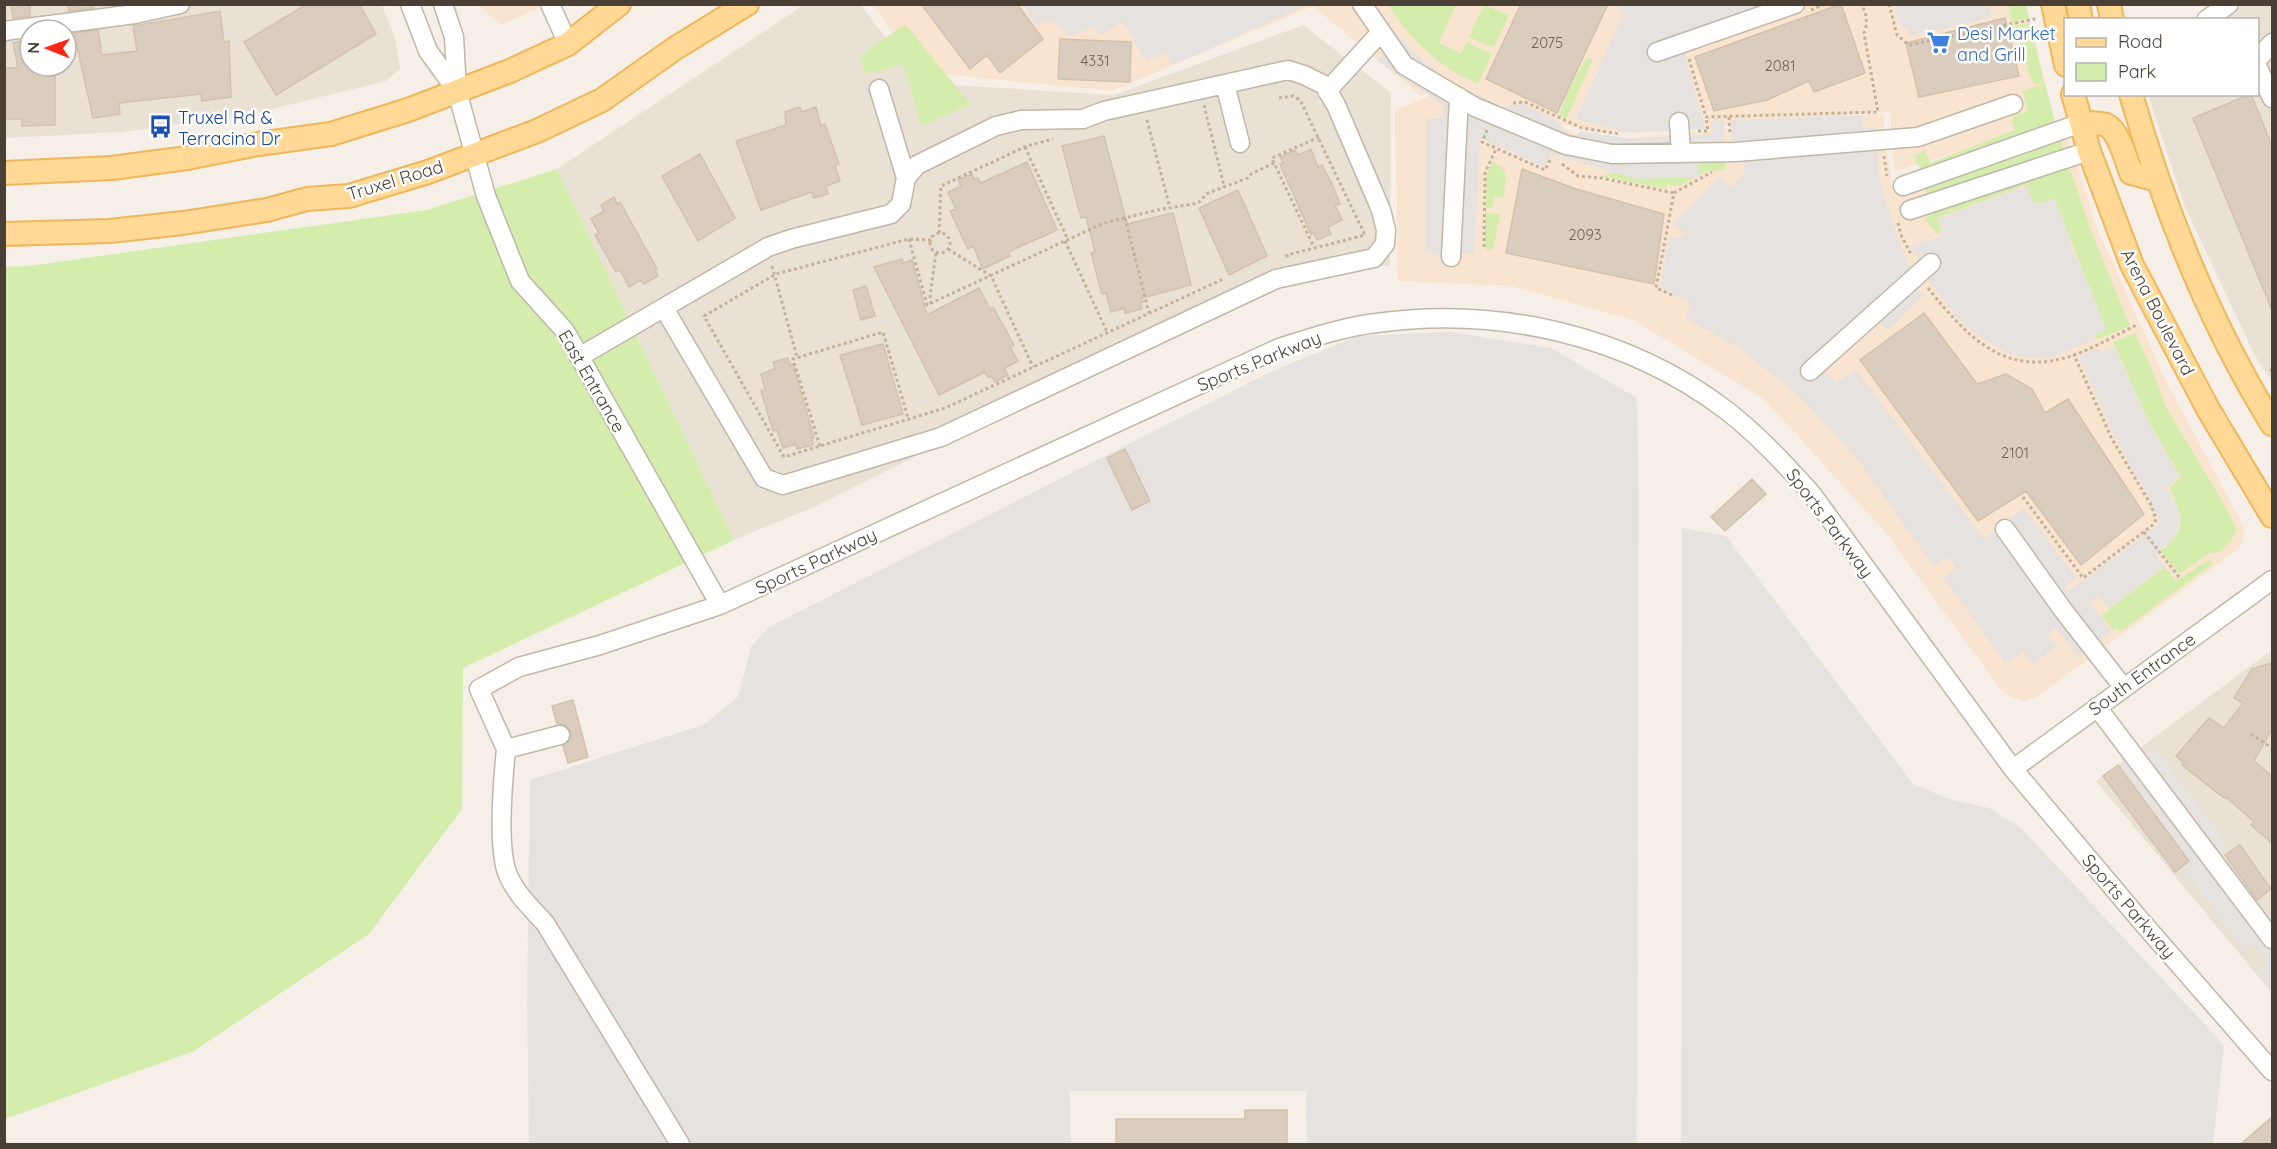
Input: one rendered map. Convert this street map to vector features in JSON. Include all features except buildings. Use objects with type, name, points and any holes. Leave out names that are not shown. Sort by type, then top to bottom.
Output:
[{"type":"main road","points":[[4,173],[112,168],[331,134],[408,110],[510,72],[568,44],[619,4]]},
{"type":"main road","name":"Truxel Road","points":[[4,234],[110,231],[267,210],[307,199],[349,196],[428,172],[537,131],[602,100],[674,49],[747,4]]},
{"type":"main road","points":[[2053,4],[2064,56]]},
{"type":"main road","name":"Arena Boulevard","points":[[2074,96],[2089,151],[2132,265],[2208,409],[2272,516]]},
{"type":"main road","points":[[2132,96],[2157,180],[2203,294],[2272,424]]},
{"type":"main road","points":[[2081,123],[2100,124],[2110,128],[2121,145],[2131,173],[2157,180]]},
{"type":"street","points":[[4,31],[135,14],[180,4]]},
{"type":"street","points":[[410,4],[429,51],[457,92]]},
{"type":"street","points":[[443,4],[454,37],[457,92]]},
{"type":"street","points":[[550,4],[568,44]]},
{"type":"street","points":[[1362,4],[1404,65],[1475,107],[1566,145],[1612,154],[1731,152],[1918,137],[2013,104]]},
{"type":"street","points":[[2209,18],[2229,4]]},
{"type":"street","points":[[1657,52],[1762,10],[1800,9]]},
{"type":"street","points":[[1327,91],[1381,32]]},
{"type":"street","points":[[2259,58],[2272,43]]},
{"type":"street","points":[[664,308],[764,478],[783,485],[941,437],[1276,279],[1374,258],[1385,244],[1386,230],[1381,210],[1324,85],[1288,70],[1104,111],[1083,119],[1021,120],[996,126],[917,165],[906,178]]},
{"type":"street","points":[[2259,70],[2272,98]]},
{"type":"street","points":[[1225,84],[1240,143]]},
{"type":"street","points":[[579,357],[768,247],[891,214],[901,204],[906,178],[879,89]]},
{"type":"street","name":"East Entrance","points":[[457,92],[486,196],[520,281],[564,331],[720,605]]},
{"type":"street","points":[[1451,257],[1459,97]]},
{"type":"street","points":[[1896,186],[2081,123]]},
{"type":"street","points":[[1679,127],[1682,153]]},
{"type":"street","points":[[1903,213],[2089,151]]},
{"type":"street","points":[[1810,371],[1925,268]]},
{"type":"street","name":"Sports Parkway","points":[[506,749],[478,689],[519,667],[600,645],[720,605],[1279,348],[1326,333],[1406,319],[1455,318],[1521,324],[1553,330],[1600,344],[1674,377],[1724,409],[1771,450],[1811,493],[2013,769],[2140,921],[2272,1071]]},
{"type":"street","points":[[2005,529],[2063,610],[2123,687]]},
{"type":"street","name":"South Entrance","points":[[2013,769],[2272,580]]},
{"type":"street","points":[[2097,706],[2272,936]]},
{"type":"street","points":[[560,735],[506,749],[503,852],[508,875],[524,901],[545,923],[680,1144]]},
{"type":"path","points":[[1800,9],[1825,4]]},
{"type":"path","points":[[1706,117],[1878,112],[1864,33],[1868,26],[1861,4]]},
{"type":"path","points":[[1889,4],[1897,35],[1909,45],[2035,19]]},
{"type":"path","points":[[1679,127],[1708,131],[1688,57]]},
{"type":"path","points":[[1279,98],[1293,96],[1300,100],[1365,235],[1287,255],[1288,258]]},
{"type":"path","points":[[1507,104],[1525,102],[1582,128],[1628,136]]},
{"type":"path","points":[[1203,103],[1224,186]]},
{"type":"path","points":[[1672,295],[1656,288],[1674,193],[1710,172],[1732,171],[1729,116]]},
{"type":"path","points":[[1146,117],[1170,208]]},
{"type":"path","points":[[1314,248],[1272,158],[1318,137]]},
{"type":"path","points":[[939,233],[940,186],[1025,147],[1056,138]]},
{"type":"path","points":[[1883,146],[1896,186]]},
{"type":"path","points":[[1025,147],[1107,332]]},
{"type":"path","points":[[1484,247],[1485,173],[1496,148]]},
{"type":"path","points":[[909,239],[927,305],[1104,223],[1198,204],[1208,194],[1248,178],[1251,174],[1274,163]]},
{"type":"path","points":[[1903,213],[1901,234],[1925,268],[1926,286],[1946,311],[1972,337],[1992,351],[2014,360],[2037,363],[2074,355],[2137,325]]},
{"type":"path","points":[[1125,218],[1149,313]]},
{"type":"path","points":[[939,233],[948,237],[950,244],[944,252],[936,252],[931,247],[933,235],[939,233]]},
{"type":"path","points":[[931,240],[909,239],[775,275],[705,316],[784,457],[945,408],[1221,280],[1225,288]]},
{"type":"path","points":[[948,249],[991,276],[1033,367]]},
{"type":"path","points":[[931,304],[936,252]]},
{"type":"path","points":[[771,261],[797,357]]},
{"type":"path","points":[[820,446],[793,358],[883,332],[908,418]]},
{"type":"path","points":[[2023,497],[2083,578],[2154,524],[2156,519],[2151,505],[2112,439],[2074,355]]},
{"type":"path","points":[[2144,532],[2180,577]]},
{"type":"path","points":[[2251,734],[2272,748]]},
{"type":"shaded area","points":[[5,5],[382,5],[395,38],[400,69],[386,81],[256,113],[123,132],[5,138]]},
{"type":"shaded area","points":[[478,5],[545,5],[501,25]]},
{"type":"shaded area","points":[[804,5],[861,5],[920,83],[1114,95],[1303,25],[1391,93],[1390,266],[1327,266],[1159,339],[990,419],[814,507],[734,540],[557,169]]},
{"type":"shaded area","points":[[873,5],[2026,5],[2055,123],[1895,171],[1890,111],[1665,132],[1603,133],[1534,118],[1584,135],[1630,138],[1884,113],[1892,187],[2063,121],[2097,228],[2164,377],[2244,527],[2242,542],[2237,550],[2038,696],[2025,702],[2004,694],[1886,533],[1764,399],[1633,320],[1511,286],[1398,281],[1395,110],[1450,88],[1530,116],[1451,86],[1421,96],[1313,6],[1112,91],[921,72]]},
{"type":"shaded area","points":[[1023,5],[1308,5],[1172,65],[1166,53],[1146,61],[1123,22],[1099,36],[1094,27],[1069,36],[1051,20],[1037,25]]},
{"type":"shaded area","points":[[1618,5],[1764,5],[1680,36],[1705,129],[1624,132],[1576,119],[1622,17]]},
{"type":"shaded area","points":[[1895,5],[1988,5],[1990,18],[1909,36],[1906,26],[1901,27]]},
{"type":"shaded area","points":[[2242,5],[2272,5],[2272,382],[2254,354],[2185,207],[2148,96],[2259,96],[2259,18],[2224,18]]},
{"type":"shaded area","points":[[1396,34],[1426,63],[1452,83],[1504,107],[1523,104],[1554,119],[1570,135],[1578,135],[1580,131],[1631,139],[1711,134],[1711,121],[1724,120],[1725,160],[1698,163],[1699,177],[1637,179],[1551,154],[1544,167],[1480,138],[1474,254],[1461,254],[1460,258],[1438,258],[1438,254],[1425,253],[1427,118],[1442,119],[1443,105],[1377,61]]},
{"type":"shaded area","points":[[1863,115],[1863,128],[1877,128],[1878,170],[1884,196],[1903,252],[1916,279],[1913,283],[1924,295],[1888,330],[1875,320],[1823,369],[1837,382],[1856,370],[1984,539],[2024,508],[2076,578],[2065,587],[2068,591],[2156,527],[2159,522],[2158,516],[2110,427],[2079,357],[2097,348],[2102,352],[2114,347],[2151,428],[2180,478],[2165,486],[2176,503],[2179,524],[2172,540],[2156,554],[2165,566],[2109,608],[2099,595],[2091,602],[2111,632],[2079,657],[2056,628],[2047,634],[2056,647],[2032,664],[2023,652],[2006,664],[1944,578],[1956,568],[1947,557],[1933,566],[1858,460],[1800,397],[1739,348],[1685,318],[1692,304],[1660,287],[1669,237],[1683,238],[1685,234],[1673,224],[1719,177],[1731,187],[1744,173],[1745,164],[1734,160],[1731,120]]},
{"type":"shaded area","points":[[2026,186],[2035,204],[2055,199],[2075,255],[2106,329],[2093,335],[2094,340],[2051,357],[2027,358],[2007,353],[1972,331],[1958,319],[1929,281],[1911,246],[1942,236],[1938,219]]},
{"type":"shaded area","points":[[1451,332],[1551,348],[1637,398],[1639,496],[1637,1144],[1307,1144],[1306,1091],[1070,1091],[1071,1144],[529,1144],[527,1002],[530,780],[703,725],[738,697],[751,646],[769,627],[1270,372],[1358,336]]},
{"type":"shaded area","points":[[1682,528],[1726,536],[1913,784],[1949,799],[1989,808],[2021,828],[2224,1045],[2213,1144],[1681,1144]]},
{"type":"shaded area","points":[[2272,650],[2272,993],[2096,781]]},
{"type":"shaded area","points":[[2137,747],[2145,757],[2156,749],[2228,845],[2218,854],[2221,859],[2225,858],[2255,901],[2253,902],[2260,913],[2272,917],[2272,990],[2258,970],[2269,961],[2254,942],[2244,949],[2182,867],[2190,861],[2157,818],[2161,814],[2155,808],[2151,810],[2120,767],[2124,764],[2121,760]]},
{"type":"green space","points":[[1388,5],[1456,5],[1439,43],[1461,54],[1467,42],[1492,54],[1478,84],[1438,61],[1406,30]]},
{"type":"green space","points":[[1484,5],[1509,15],[1494,48],[1469,37]]},
{"type":"green space","points":[[2009,5],[2026,5],[2029,18],[2011,22]]},
{"type":"green space","points":[[2030,23],[2044,82],[2035,85],[2029,74],[2023,49],[2012,26]]},
{"type":"green space","points":[[905,24],[970,104],[921,127],[904,64],[865,74],[860,56]]},
{"type":"green space","points":[[1587,57],[1593,59],[1566,119],[1559,116],[1567,93]]},
{"type":"green space","points":[[2045,83],[2055,123],[1931,169],[1921,169],[1916,162],[1915,156],[1925,150],[1930,163],[2015,130],[2012,121],[2014,116],[2027,111],[2023,91]]},
{"type":"green space","points":[[2060,139],[2065,152],[2027,161],[1928,196],[1925,188]]},
{"type":"green space","points":[[1725,161],[1725,170],[1707,171],[1679,186],[1667,184],[1666,189],[1601,176],[1632,168],[1632,179],[1694,176],[1695,163]]},
{"type":"green space","points":[[1493,162],[1504,169],[1506,179],[1503,198],[1494,197],[1492,207],[1486,208],[1486,175]]},
{"type":"green space","points":[[2068,163],[2092,233],[2130,326],[2095,340],[2095,334],[2106,329],[2055,200],[2036,203],[2032,200],[2026,185],[1937,218],[1941,228],[1939,235],[1925,220],[1930,213]]},
{"type":"green space","points":[[557,169],[734,540],[463,668],[462,809],[369,934],[194,1051],[5,1119],[4,267],[29,266],[427,210]]},
{"type":"green space","points":[[1485,213],[1500,214],[1493,250],[1485,249]]},
{"type":"green space","points":[[2135,333],[2166,407],[2231,516],[2236,529],[2232,540],[2220,552],[2208,554],[2179,574],[2161,551],[2180,528],[2180,514],[2169,487],[2181,478],[2150,424],[2113,342]]},
{"type":"green space","points":[[2209,560],[2214,563],[2120,632],[2117,628],[2113,630],[2101,615],[2165,567],[2176,581]]},
{"type":"place","name":"Desi Market and Grill","points":[[1939,43]]},
{"type":"place","name":"Truxel Rd & Terracina Dr","points":[[160,127]]}]
